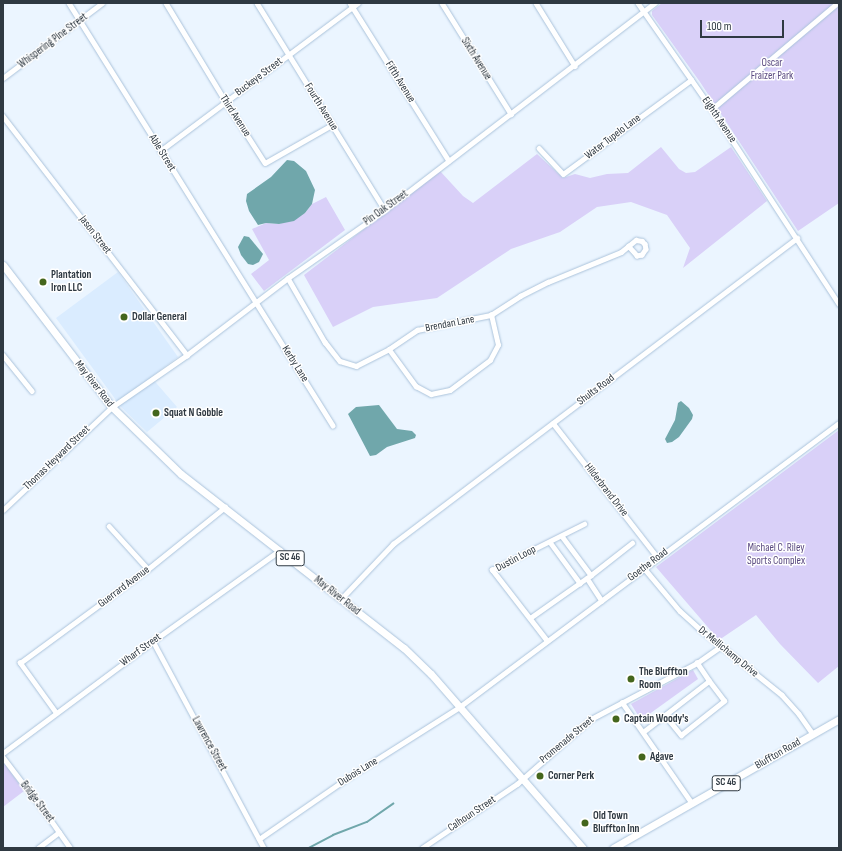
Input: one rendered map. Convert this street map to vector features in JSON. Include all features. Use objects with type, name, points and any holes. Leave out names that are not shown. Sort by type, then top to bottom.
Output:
[{"type":"main road","name":"May River Road","points":[[3,266],[112,407],[181,474],[404,648],[430,674],[458,708],[583,848]]},
{"type":"main road","name":"Bluffton Road","points":[[613,848],[839,719]]},
{"type":"street","name":"Able Street","points":[[69,3],[256,303]]},
{"type":"street","name":"Whispering Pine Street","points":[[3,78],[102,3]]},
{"type":"street","name":"Third Avenue","points":[[166,3],[265,163],[332,125]]},
{"type":"street","name":"Fourth Avenue","points":[[257,3],[385,210]]},
{"type":"street","name":"Buckeye Street","points":[[160,151],[289,55],[351,5],[358,3]]},
{"type":"street","name":"Sixth Avenue","points":[[442,3],[511,114]]},
{"type":"street","points":[[536,3],[575,66]]},
{"type":"street","name":"Eighth Avenue","points":[[638,3],[712,109],[797,238]]},
{"type":"street","name":"Pin Oak Street","points":[[112,407],[187,355],[288,278],[385,210],[575,66],[655,3]]},
{"type":"street","name":"Fifth Avenue","points":[[351,5],[449,161]]},
{"type":"street","points":[[712,109],[835,5]]},
{"type":"street","name":"Water Tupelo Lane","points":[[539,148],[563,174],[691,80]]},
{"type":"street","name":"Jason Street","points":[[3,116],[187,355]]},
{"type":"street","points":[[797,238],[839,304]]},
{"type":"street","name":"Shults Road","points":[[341,599],[393,544],[797,238]]},
{"type":"street","name":"Brendan Lane","points":[[288,278],[325,342],[340,362],[356,366],[389,349],[417,330],[491,315],[520,296],[548,282],[621,252],[628,246]]},
{"type":"street","name":"Kerby Lane","points":[[256,303],[332,425]]},
{"type":"street","points":[[389,349],[416,386],[432,394],[450,390],[490,360],[498,345],[491,315]]},
{"type":"street","points":[[3,355],[32,390]]},
{"type":"street","name":"Thomas Heyward Street","points":[[3,510],[112,407]]},
{"type":"street","name":"Hilderbrand Drive","points":[[553,423],[658,558]]},
{"type":"street","name":"Goethe Road","points":[[458,708],[839,423]]},
{"type":"street","name":"Guerrard Avenue","points":[[56,713],[20,663],[148,569],[225,507]]},
{"type":"street","name":"Dustin Loop","points":[[547,641],[492,570],[584,524]]},
{"type":"street","points":[[109,526],[148,569]]},
{"type":"street","points":[[562,536],[591,575]]},
{"type":"street","name":"Dustin Loop","points":[[550,542],[580,583]]},
{"type":"street","points":[[530,618],[587,578],[632,543]]},
{"type":"street","name":"Wharf Street","points":[[3,753],[153,641],[280,550]]},
{"type":"street","name":"Dr Mellichamp Drive","points":[[644,568],[680,611],[720,647],[782,696],[799,714],[813,734]]},
{"type":"street","points":[[587,578],[602,601]]},
{"type":"street","name":"Lawrence Street","points":[[153,641],[264,848]]},
{"type":"street","name":"Promenade Street","points":[[521,779],[591,719],[697,663],[720,647]]},
{"type":"street","points":[[664,715],[681,735],[724,701],[697,663]]},
{"type":"street","points":[[643,732],[709,681]]},
{"type":"street","points":[[622,702],[692,803]]},
{"type":"street","name":"Dubois Lane","points":[[259,839],[343,781],[458,708]]},
{"type":"street","name":"Bridge Street","points":[[3,757],[70,848]]},
{"type":"street","name":"Calhoun Street","points":[[422,848],[521,779]]},
{"type":"street","points":[[38,848],[59,832]]},
{"type":"shaded area","points":[[287,160],[294,161],[306,171],[315,190],[312,204],[305,213],[294,221],[279,224],[266,223],[258,225],[249,211],[246,201],[247,194],[271,177]]},
{"type":"shaded area","points":[[244,236],[249,237],[263,254],[259,262],[253,265],[248,264],[241,255],[238,247]]},
{"type":"shaded area","points":[[118,272],[178,357],[151,377],[177,407],[147,432],[121,407],[56,318]]},
{"type":"shaded area","points":[[681,401],[689,408],[693,415],[692,419],[679,437],[672,442],[667,443],[665,439],[675,420],[678,403]]},
{"type":"shaded area","points":[[379,405],[397,429],[412,431],[416,435],[415,438],[387,447],[376,455],[370,456],[348,414],[356,407]]},
{"type":"green space","name":"Oscar Fraizer Park","points":[[662,3],[839,3],[839,203],[798,231],[700,82],[652,15],[652,11]]},
{"type":"green space","points":[[661,147],[679,169],[686,173],[695,172],[731,147],[767,201],[683,268],[690,248],[667,215],[631,202],[597,207],[560,232],[511,249],[437,298],[373,307],[333,327],[304,275],[440,171],[463,196],[473,203],[537,154],[563,178],[575,174],[590,178],[607,174],[628,173]]},
{"type":"green space","points":[[326,197],[345,230],[264,291],[251,274],[269,260],[252,229],[266,223],[279,224],[305,213],[312,204]]},
{"type":"green space","name":"Michael C. Riley Sports Complex","points":[[839,430],[839,666],[818,683],[780,644],[756,615],[719,640],[656,567]]},
{"type":"green space","points":[[693,670],[698,679],[641,720],[631,704]]},
{"type":"green space","points":[[3,761],[24,791],[3,807]]},
{"type":"waterway","points":[[309,848],[333,835],[367,822],[393,804]]},
{"type":"place","name":"Plantation Iron LLC","points":[[43,282]]},
{"type":"place","name":"Dollar General","points":[[124,317]]},
{"type":"place","name":"Squat N Gobble","points":[[156,413]]},
{"type":"place","name":"The Bluffton Room","points":[[631,679]]},
{"type":"place","name":"Captain Woody's","points":[[616,719]]},
{"type":"place","name":"Agave","points":[[642,757]]},
{"type":"place","name":"Corner Perk","points":[[540,776]]},
{"type":"place","name":"Old Town Bluffton Inn","points":[[585,823]]}]
